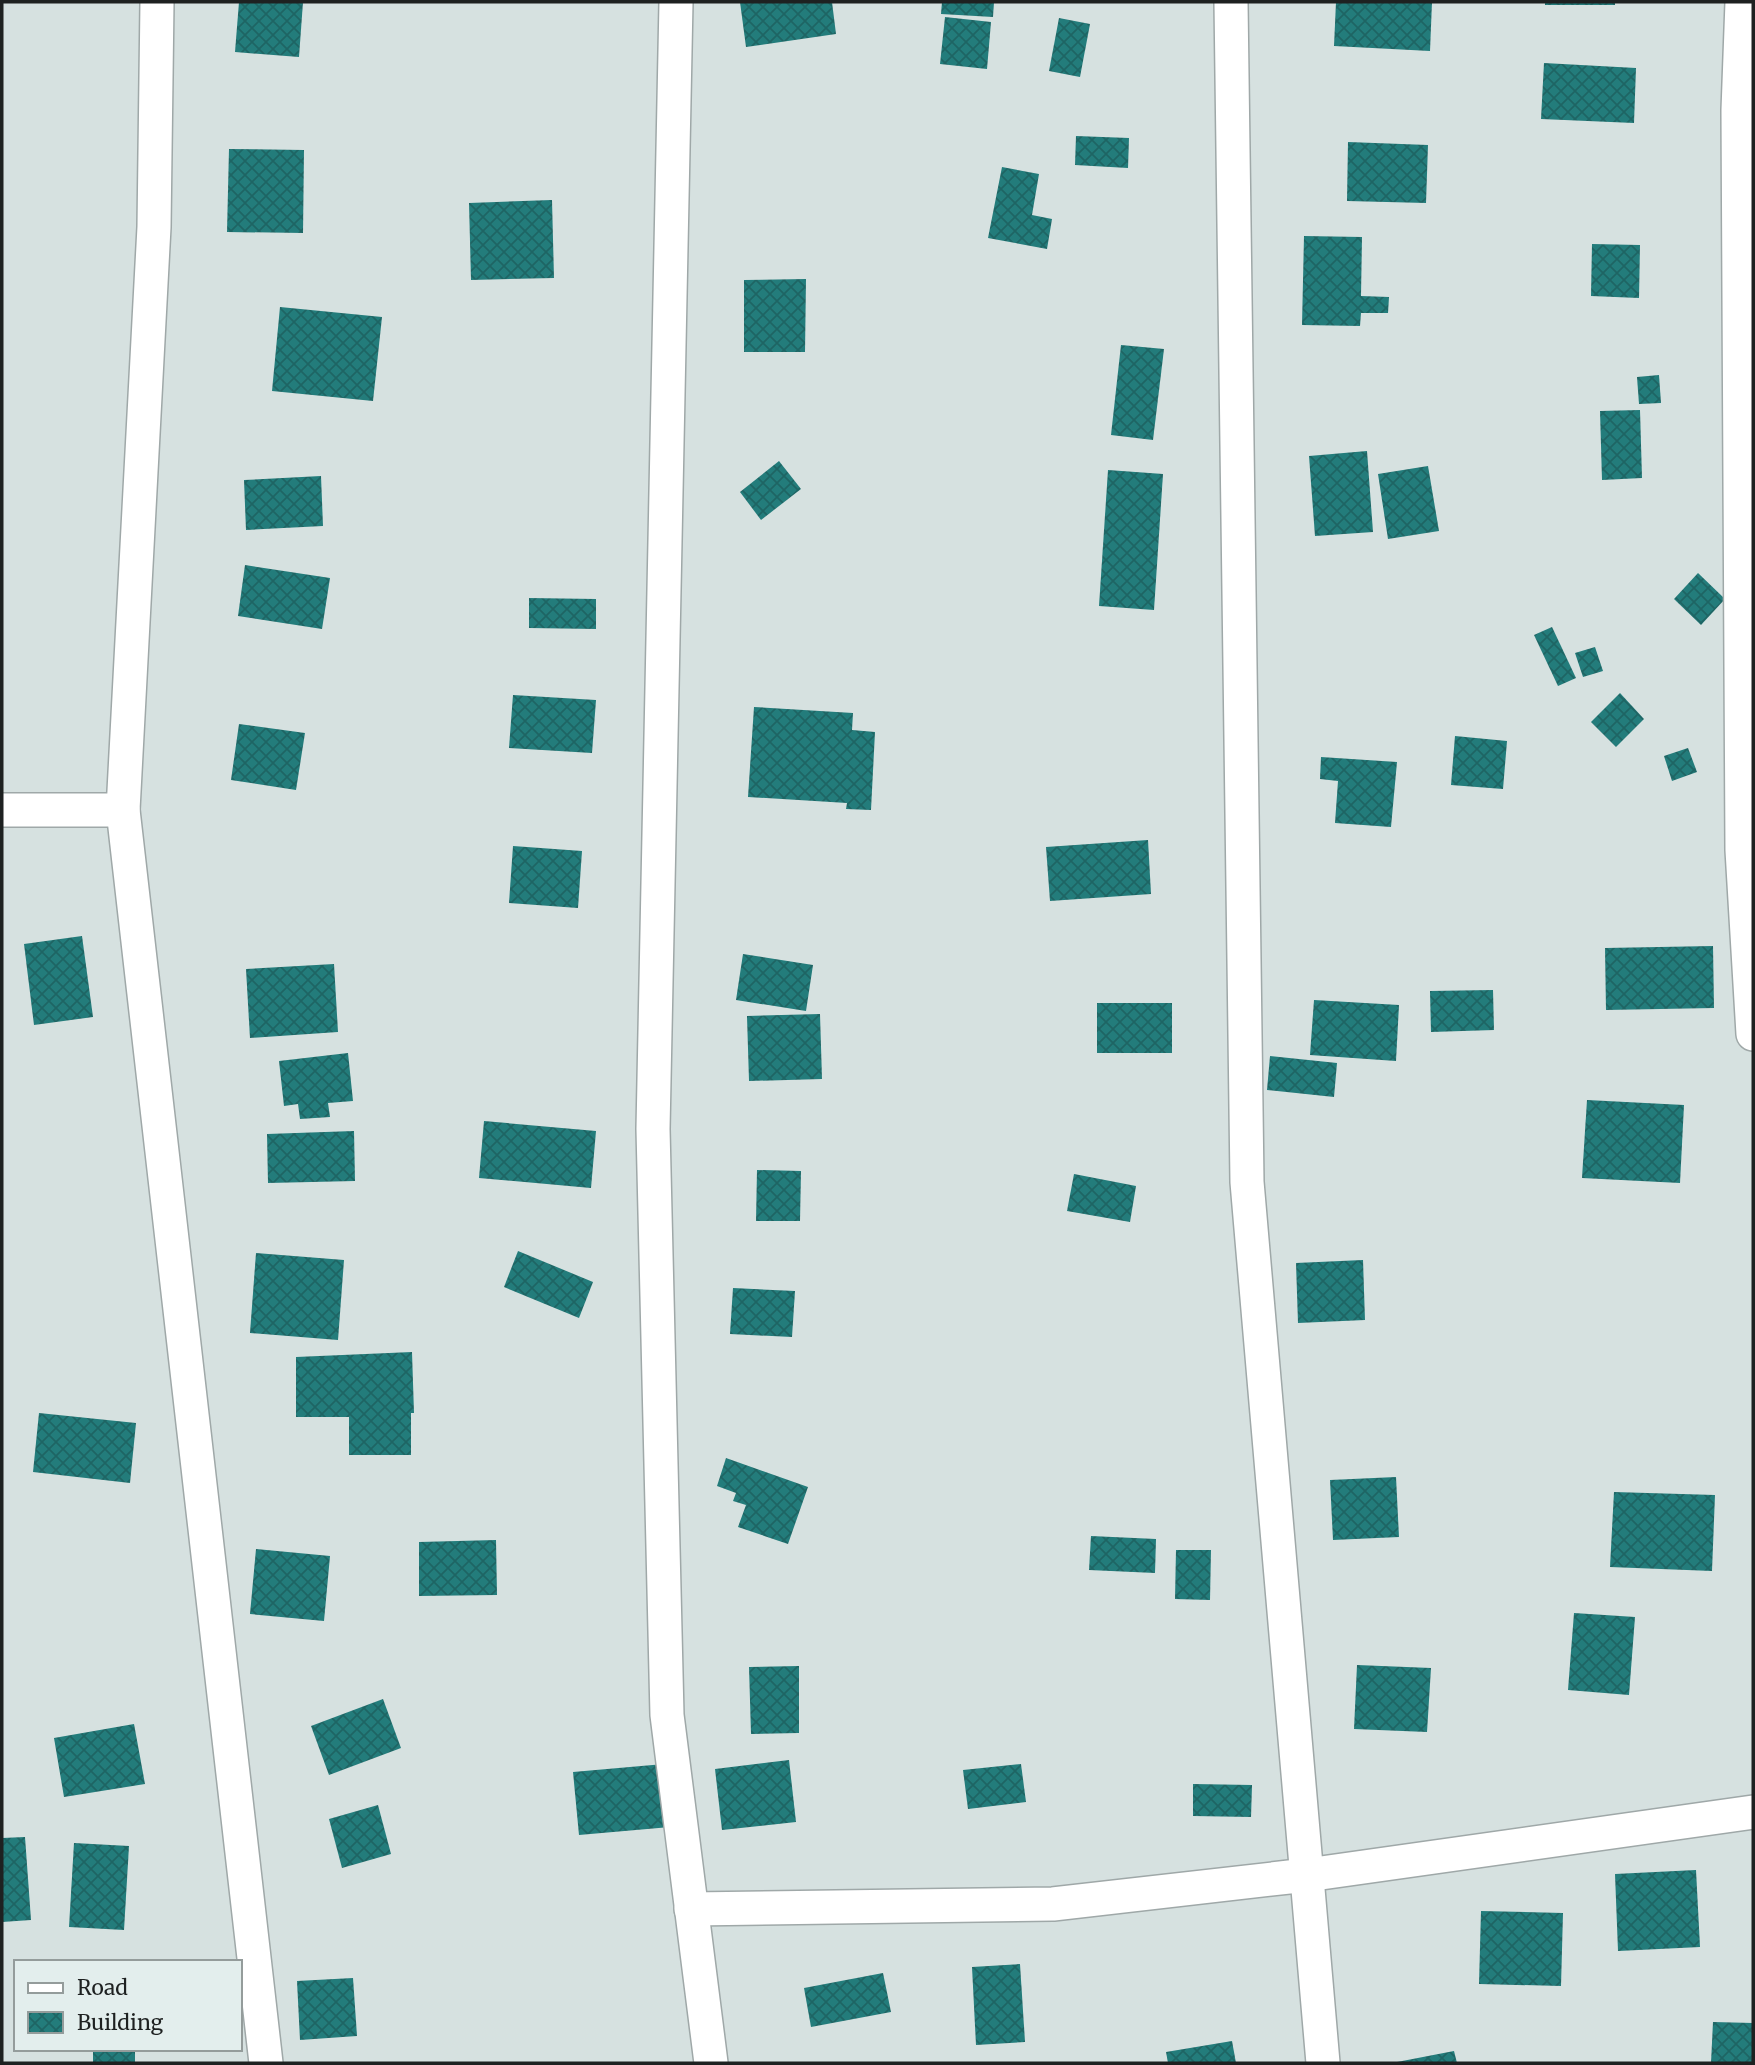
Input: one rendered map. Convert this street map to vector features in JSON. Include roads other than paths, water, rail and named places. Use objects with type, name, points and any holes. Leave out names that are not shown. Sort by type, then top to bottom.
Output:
[{"type":"street","points":[[158,2],[154,227],[123,810],[266,2063]]},
{"type":"street","points":[[676,2],[653,1129],[667,1715],[711,2063]]},
{"type":"street","points":[[1231,2],[1247,1182],[1323,2063]]},
{"type":"street","points":[[1742,2],[1738,138],[1742,836],[1753,1034]]},
{"type":"street","points":[[2,810],[123,810]]},
{"type":"street","points":[[691,1909],[1053,1904],[1307,1875],[1753,1812]]}]
